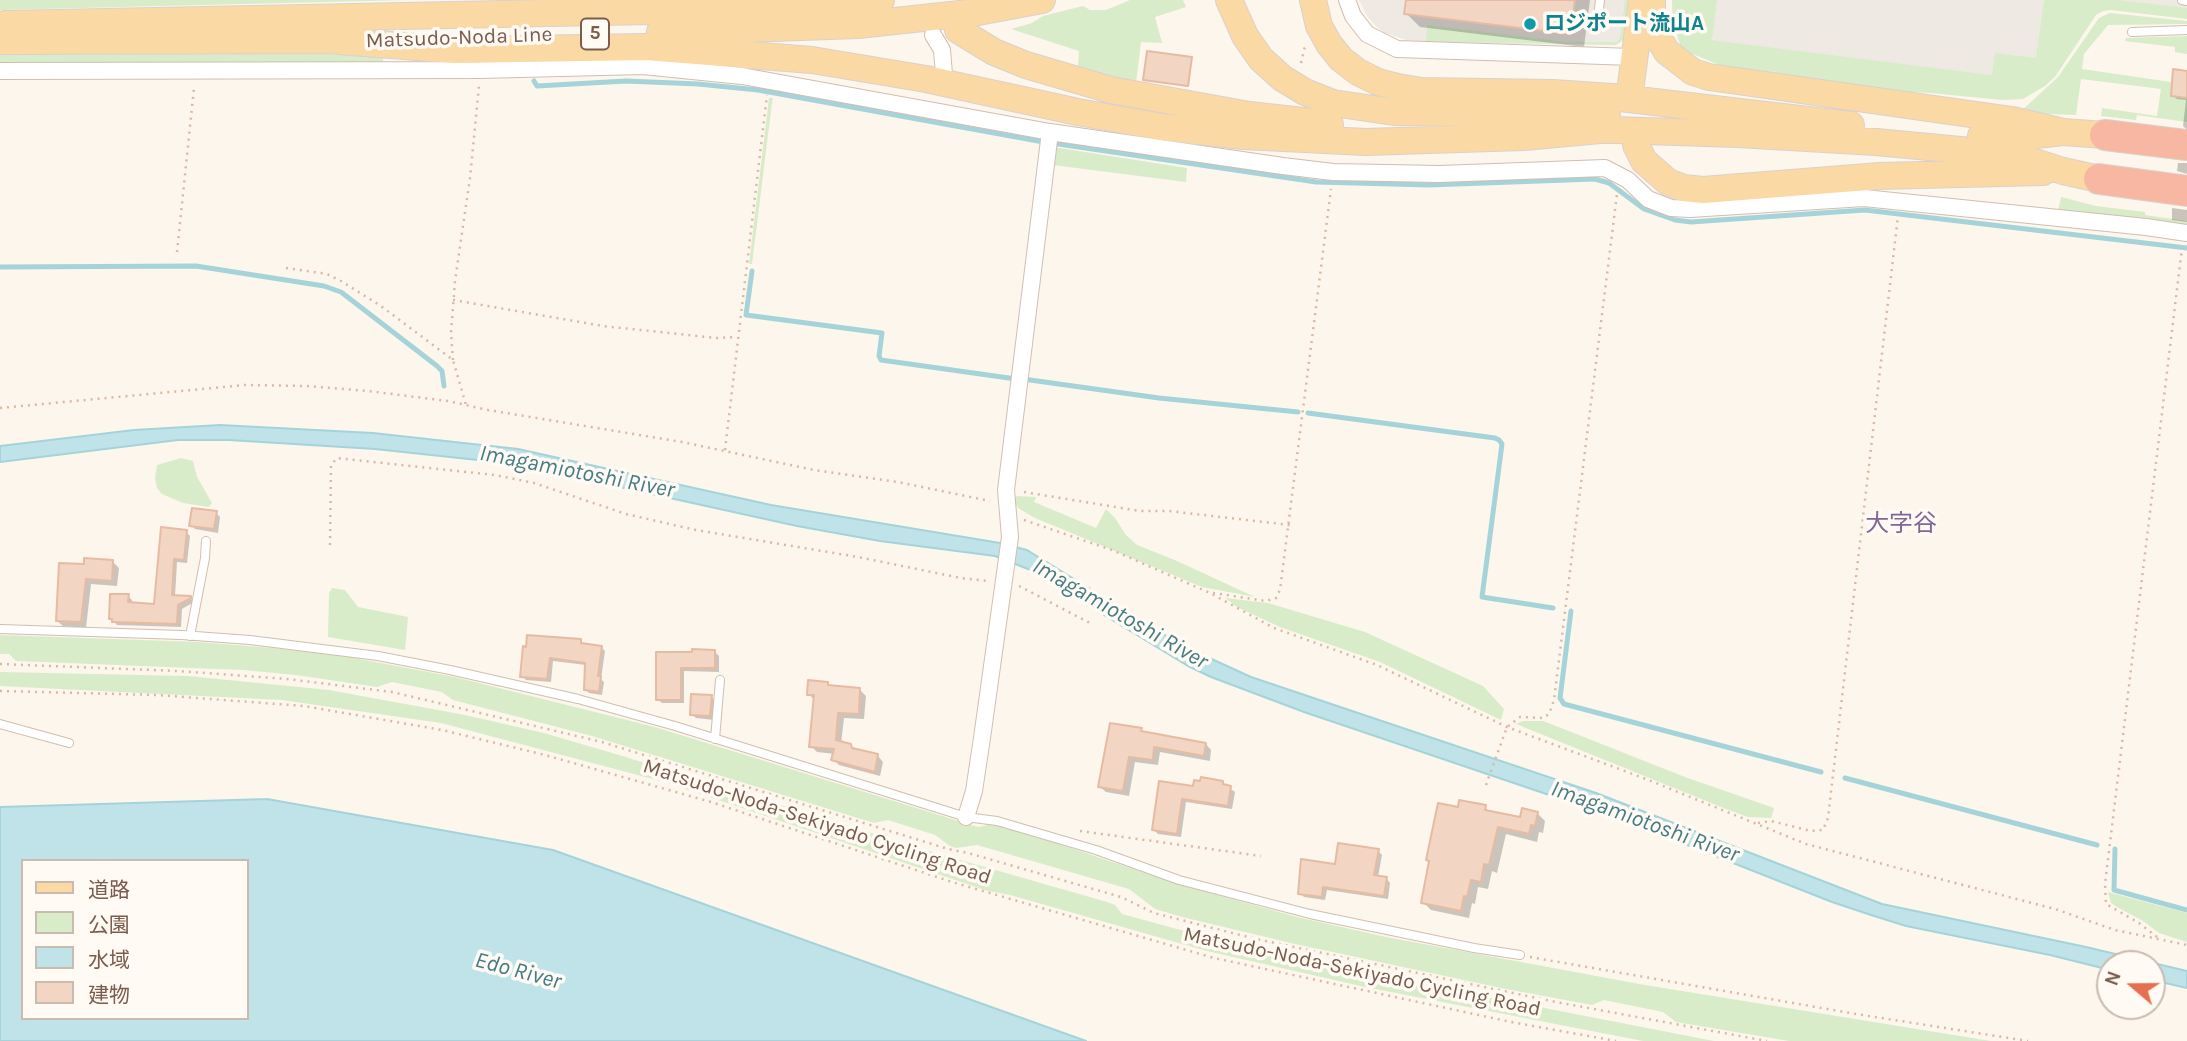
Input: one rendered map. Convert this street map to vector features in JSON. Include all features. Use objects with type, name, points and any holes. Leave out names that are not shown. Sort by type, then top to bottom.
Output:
[{"type":"highway","points":[[2105,135],[2187,145]]},
{"type":"highway","points":[[2099,180],[2187,191]]},
{"type":"main road","name":"Matsudo-Noda Line","points":[[0,24],[700,10],[881,0]]},
{"type":"main road","name":"Matsudo-Noda Line","points":[[0,41],[339,41],[741,31],[858,25],[978,12],[1042,0]]},
{"type":"main road","points":[[1228,0],[1245,36],[1261,59],[1282,78],[1305,92],[1333,103],[1394,112],[1550,113],[1863,126],[2009,138],[2063,132]]},
{"type":"main road","points":[[1313,0],[1319,26],[1341,59],[1378,82],[1398,87],[1421,91],[1553,93],[1612,97],[1863,126]]},
{"type":"main road","points":[[1631,84],[1642,0]]},
{"type":"main road","points":[[1652,0],[1652,19],[1667,52],[1693,72],[1709,77],[2012,120],[2063,132],[2105,135]]},
{"type":"main road","points":[[945,32],[1062,76],[1111,90],[1249,115],[1368,127],[1600,130],[1876,142],[2012,155],[2099,180]]},
{"type":"main road","points":[[339,41],[456,50],[646,47],[812,60],[926,79],[1150,125],[1244,136],[1366,142],[1524,137],[1600,130]]},
{"type":"main road","points":[[1636,145],[1655,174],[1684,188],[1703,190],[1880,176],[2063,171]]},
{"type":"street","points":[[1347,0],[1353,16],[1367,34],[1397,49],[1633,57]]},
{"type":"street","points":[[944,74],[942,50],[945,32]]},
{"type":"street","points":[[0,71],[643,66],[742,76],[936,111],[1049,139],[1333,172],[1476,173],[1605,167],[1628,180],[1648,199],[1681,208],[1864,198],[2187,233]]},
{"type":"street","points":[[936,111],[940,93]]},
{"type":"street","points":[[966,817],[974,791],[1010,537],[1008,504],[1049,139]]},
{"type":"lane","points":[[2132,32],[2187,30]]},
{"type":"lane","points":[[190,636],[206,541]]},
{"type":"lane","points":[[0,629],[190,636],[320,648],[390,658],[578,699],[966,817],[997,821],[1096,850],[1180,880],[1310,914],[1520,955]]},
{"type":"lane","points":[[715,739],[720,680]]},
{"type":"lane","points":[[0,724],[69,743]]},
{"type":"path","points":[[1300,66],[1306,43],[1309,41]]},
{"type":"path","points":[[177,252],[196,69]]},
{"type":"path","points":[[466,405],[453,360],[451,333],[480,69]]},
{"type":"path","points":[[725,450],[767,97]]},
{"type":"path","points":[[1210,593],[1266,601],[1276,598],[1280,590],[1331,187]]},
{"type":"path","points":[[1487,783],[1507,727],[1520,716],[1543,718],[1549,714],[1554,701],[1616,195]]},
{"type":"path","points":[[1754,823],[1771,821],[1811,831],[1823,830],[1828,818],[1898,218]]},
{"type":"path","points":[[2159,939],[2139,923],[2106,904],[2105,884],[2182,255]]},
{"type":"path","points":[[286,268],[327,274],[341,281],[381,306],[453,360]]},
{"type":"path","points":[[453,300],[603,326],[716,338],[738,337]]},
{"type":"path","points":[[0,408],[245,385],[368,391],[466,405],[725,450],[814,470],[898,482],[1008,504],[1169,511],[1290,525]]},
{"type":"path","points":[[330,545],[331,465],[337,458],[495,475],[534,483],[626,514],[696,530],[858,557],[961,578],[1005,576],[1090,623]]},
{"type":"path","points":[[1008,504],[1034,522],[1112,550],[1210,593],[1274,628],[1377,665],[1507,727],[1646,779],[1806,844],[2055,909],[2115,930],[2187,945]]},
{"type":"path","points":[[0,664],[191,672],[287,679],[391,692],[602,742],[948,849],[1121,897],[1154,913],[1217,930],[1543,999],[1767,1041]]},
{"type":"path","name":"Matsudo-Noda-Sekiyado Cycling Road","points":[[0,691],[157,695],[292,705],[442,730],[545,755],[711,802],[964,886],[1214,958],[1486,1017],[1616,1041]]},
{"type":"path","points":[[1071,831],[1261,856]]},
{"type":"path","points":[[1520,955],[2028,1041]]},
{"type":"shaded area","points":[[1359,0],[1628,0],[1623,40],[1616,45],[1443,43],[1407,40],[1378,28],[1367,16]]},
{"type":"shaded area","points":[[1672,0],[2187,0],[2187,14],[2098,2],[2022,85],[1680,45],[1673,21]]},
{"type":"green space","points":[[0,0],[410,0],[0,10]]},
{"type":"green space","points":[[1130,0],[1183,0],[1186,7],[1155,17],[1162,43],[1141,42],[1136,83],[1078,66],[1079,51],[1011,29],[1032,23],[1043,16],[1083,6],[1090,10],[1106,10]]},
{"type":"green space","points":[[1625,0],[1628,0],[1623,40],[1616,45],[1426,41],[1427,25],[1567,42],[1617,42],[1620,38]]},
{"type":"green space","points":[[1672,0],[1717,0],[1712,40],[1992,75],[1995,53],[2036,58],[2044,0],[2118,0],[2187,8],[2187,19],[2103,11],[2096,15],[2055,77],[2045,86],[2023,99],[2002,100],[1931,93],[1842,89],[1775,80],[1775,71],[1770,76],[1722,66],[1688,52],[1680,45],[1673,21]]},
{"type":"green space","points":[[2110,13],[2187,21],[2187,24],[2108,25],[2084,54],[2082,69],[2171,82],[2172,76],[2177,77],[2187,98],[2187,122],[2137,115],[2136,120],[2101,116],[2102,108],[2157,116],[2161,89],[2081,79],[2076,115],[2019,113],[2058,77],[2099,18]]},
{"type":"green space","points":[[2187,36],[2187,54],[2175,52],[2175,47],[2125,41],[2126,38]]},
{"type":"green space","points":[[0,50],[329,52],[383,56],[383,63],[0,64]]},
{"type":"green space","points":[[769,98],[773,98],[752,264],[749,264]]},
{"type":"green space","points":[[1053,147],[1187,168],[1186,182],[1053,165]]},
{"type":"green space","points":[[2061,197],[2096,206],[2187,221],[2187,226],[2058,211]]},
{"type":"green space","points":[[181,458],[193,461],[197,477],[212,503],[209,507],[183,503],[162,494],[157,488],[157,465]]},
{"type":"green space","points":[[1017,496],[1036,497],[1034,502],[1096,528],[1106,509],[1137,545],[1255,597],[1202,587],[1035,518],[1018,508],[1013,499]]},
{"type":"green space","points":[[332,588],[345,590],[358,607],[408,617],[405,650],[328,637],[329,593]]},
{"type":"green space","points":[[1225,598],[1268,603],[1365,632],[1483,686],[1504,709],[1501,720],[1380,662],[1280,627],[1237,607]]},
{"type":"green space","points":[[0,635],[199,642],[273,648],[349,657],[455,677],[655,727],[978,827],[993,824],[1178,884],[1297,917],[1386,937],[1645,985],[1991,1041],[1789,1041],[1676,1022],[1663,1012],[1604,1000],[1592,1005],[1506,989],[1182,917],[1155,909],[1129,889],[977,845],[956,848],[935,835],[888,820],[874,823],[592,736],[453,700],[442,692],[392,682],[377,687],[243,670],[16,661],[9,654],[0,654]]},
{"type":"green space","points":[[0,672],[188,676],[329,690],[465,715],[544,733],[619,755],[936,853],[1107,902],[1115,905],[1122,914],[1210,938],[1457,991],[1714,1041],[1643,1041],[1365,987],[1207,951],[988,891],[668,783],[441,723],[282,700],[0,686]]},
{"type":"green space","points":[[1523,721],[1543,721],[1685,777],[1774,808],[1771,818],[1748,817],[1726,809],[1516,724]]},
{"type":"green space","points":[[2108,892],[2187,913],[2187,942],[2159,933],[2117,907],[2111,903]]},
{"type":"water","name":"Imagamiotoshi River","points":[[220,425],[373,433],[518,449],[771,505],[1000,543],[1027,550],[1181,645],[1251,677],[1596,793],[1882,904],[2099,950],[2096,950],[2096,966],[1906,926],[1832,902],[1629,822],[1304,712],[1188,666],[1028,569],[995,556],[880,541],[797,526],[515,464],[375,449],[229,440],[178,440],[0,462],[0,446],[134,430]]},
{"type":"water","name":"Edo River","points":[[267,799],[553,850],[1086,1041],[0,1041],[0,807]]},
{"type":"water","points":[[2166,966],[2187,971],[2187,988],[2166,983]]},
{"type":"building","name":"ロジポート流山A","points":[[1406,0],[1575,0],[1570,34],[1404,14]]},
{"type":"building","points":[[1147,51],[1192,57],[1188,86],[1143,80]]},
{"type":"building","points":[[2173,69],[2187,71],[2187,98],[2171,96]]},
{"type":"building","points":[[192,508],[217,511],[214,529],[189,526]]},
{"type":"building","points":[[161,527],[187,530],[184,560],[174,559],[172,595],[191,598],[178,605],[177,624],[112,622],[112,619],[109,619],[110,594],[129,594],[128,602],[154,604]]},
{"type":"building","points":[[84,558],[113,560],[112,581],[86,579],[81,622],[56,621],[59,563],[84,564]]},
{"type":"building","points":[[527,635],[581,639],[581,643],[602,646],[599,692],[584,690],[585,663],[550,658],[547,679],[520,677],[523,646],[526,647]]},
{"type":"building","points":[[692,649],[715,650],[715,668],[681,668],[681,700],[656,700],[656,652],[692,652]]},
{"type":"building","points":[[808,680],[860,688],[859,714],[838,713],[836,740],[851,744],[852,748],[878,754],[875,772],[831,760],[834,749],[809,747],[814,695],[807,695]]},
{"type":"building","points":[[691,694],[712,695],[710,716],[690,715]]},
{"type":"building","points":[[1110,723],[1206,743],[1204,756],[1154,747],[1153,760],[1129,757],[1123,791],[1098,787]]},
{"type":"building","points":[[1201,777],[1223,781],[1223,784],[1231,786],[1228,806],[1182,799],[1177,834],[1152,830],[1159,781],[1193,786],[1194,780],[1200,781]]},
{"type":"building","points":[[1459,800],[1486,805],[1485,810],[1520,817],[1522,808],[1538,812],[1535,826],[1531,825],[1529,834],[1498,827],[1489,865],[1484,864],[1481,882],[1471,880],[1461,911],[1421,903],[1429,861],[1426,860],[1438,803],[1458,807]]},
{"type":"building","points":[[1338,843],[1379,849],[1374,875],[1387,877],[1384,896],[1323,887],[1322,897],[1298,894],[1301,859],[1335,864]]},
{"type":"waterway","points":[[534,81],[537,86],[626,81],[758,90],[1038,141],[1316,182],[1429,185],[1595,179],[1609,183],[1644,209],[1675,220],[1691,222],[1865,210],[2187,248]]},
{"type":"waterway","points":[[0,267],[196,266],[324,286],[341,292],[437,366],[442,371],[444,386]]},
{"type":"waterway","points":[[752,271],[746,315],[882,333],[879,356],[881,360],[1016,379]]},
{"type":"waterway","points":[[1023,379],[1159,398],[1298,412]]},
{"type":"waterway","points":[[1308,413],[1499,440],[1502,444],[1482,597],[1553,608]]},
{"type":"waterway","points":[[1571,611],[1560,698],[1564,704],[1821,772]]},
{"type":"waterway","points":[[1845,778],[2097,845]]},
{"type":"waterway","points":[[2115,849],[2114,890],[2187,910]]},
{"type":"place","name":"ロジポート流山A","points":[[1530,24]]},
{"type":"district","name":"大字谷","points":[[1901,524]]}]
